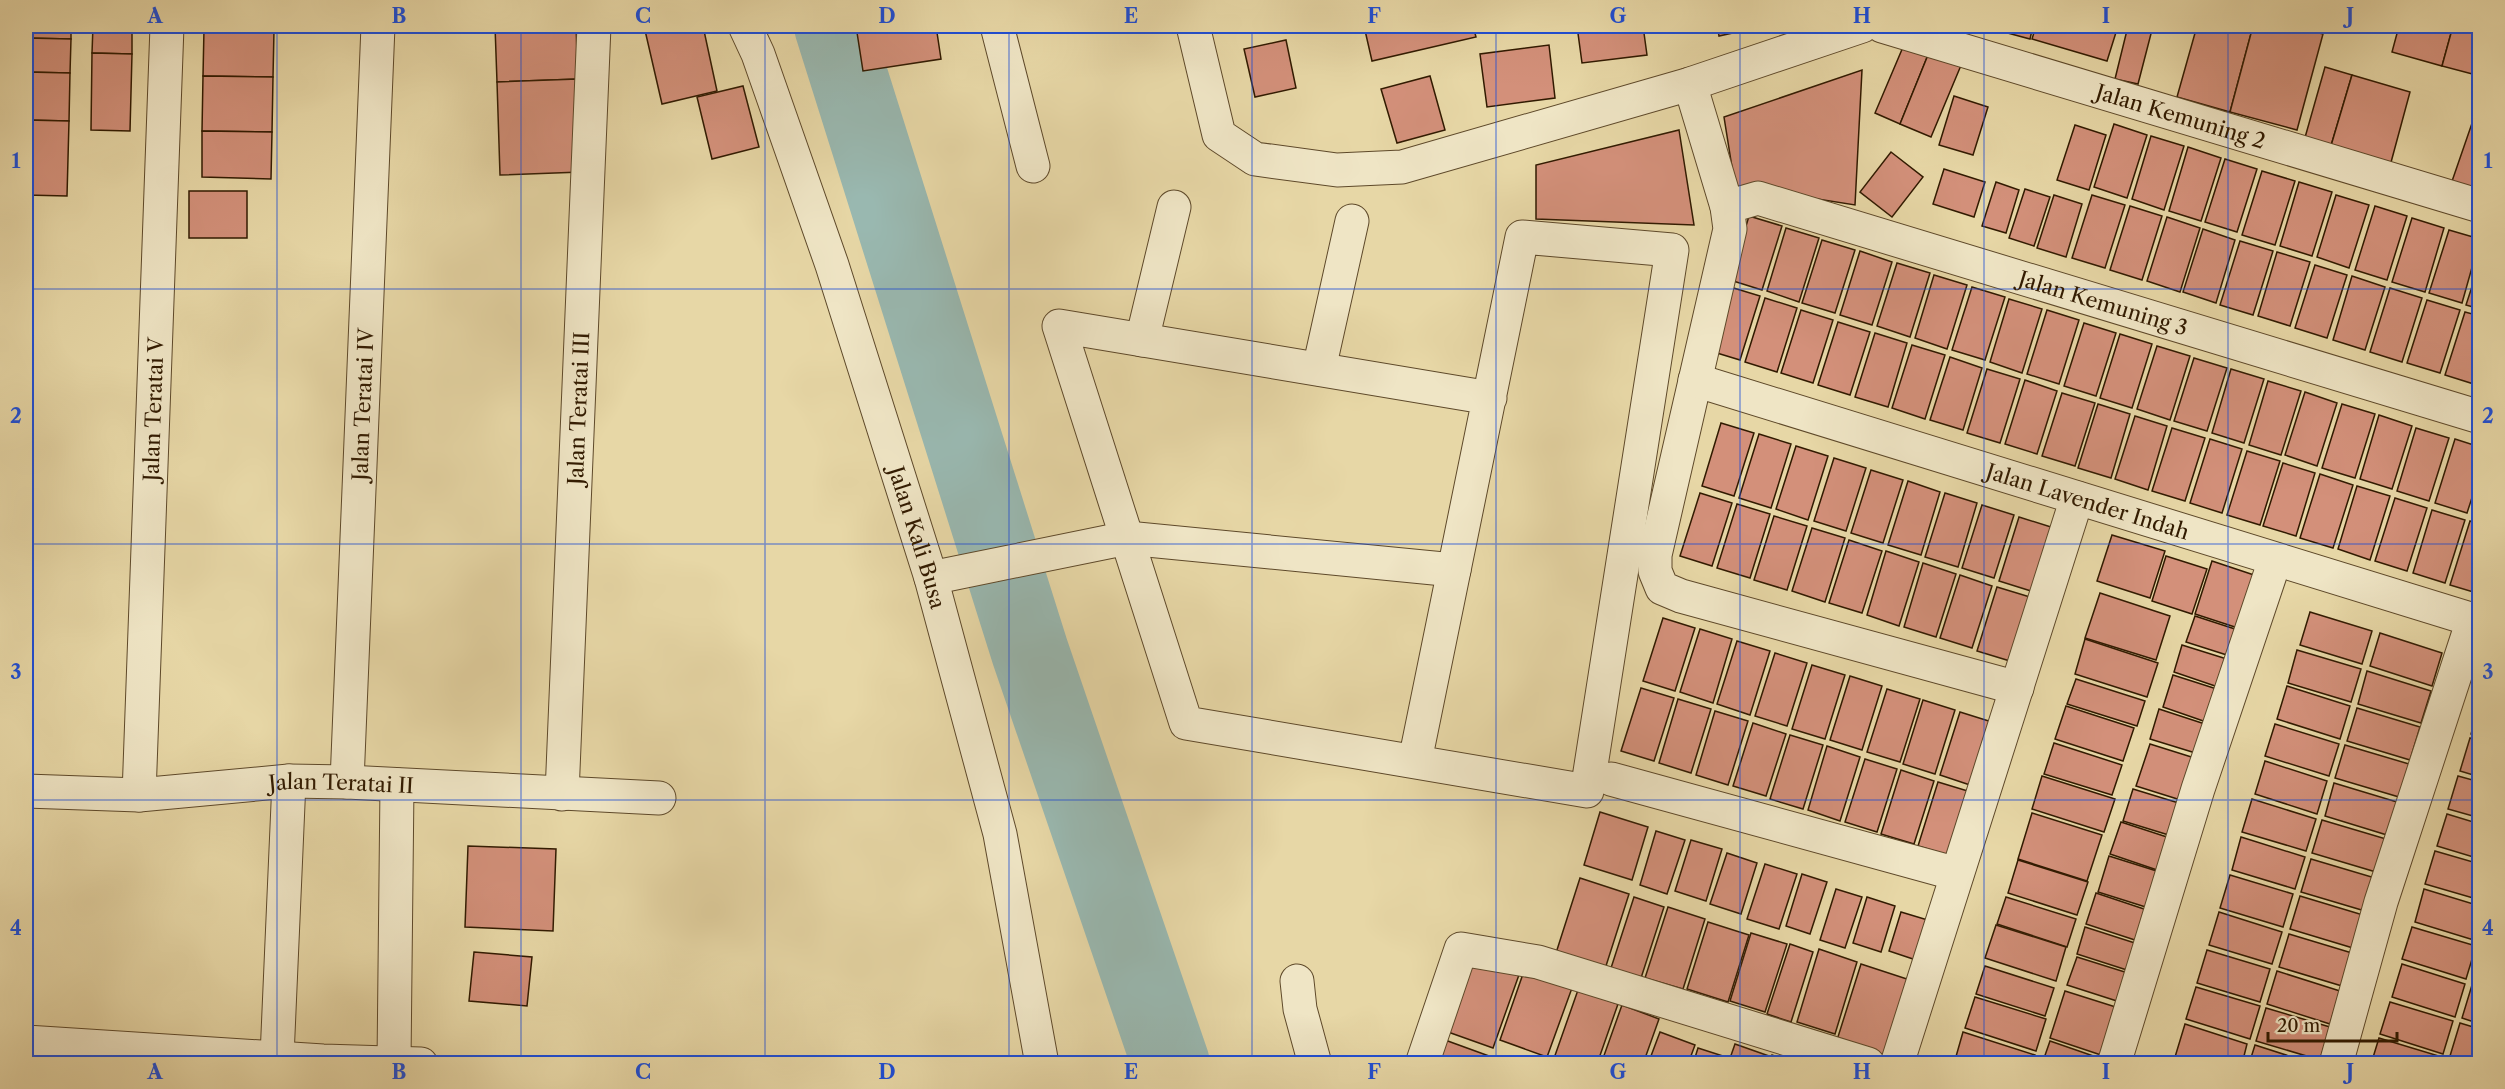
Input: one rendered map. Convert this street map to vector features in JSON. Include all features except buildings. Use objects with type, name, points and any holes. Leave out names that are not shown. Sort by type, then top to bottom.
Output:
[{"type":"street","name":"Jalan Teratai V","points":[[140,795],[167,26]]},
{"type":"street","name":"Jalan Teratai IV","points":[[347,782],[378,26]]},
{"type":"street","name":"Jalan Teratai III","points":[[562,794],[594,26]]},
{"type":"street","name":"Jalan Kali Busa","points":[[745,26],[758,54],[832,265],[931,578],[1000,834],[1042,1064]]},
{"type":"street","points":[[997,26],[1033,166]]},
{"type":"street","points":[[1193,26],[1220,135],[1255,159],[1337,170],[1402,167],[1689,84],[1862,26]]},
{"type":"street","name":"Jalan Kemuning 2","points":[[1882,26],[2480,206]]},
{"type":"street","points":[[1689,84],[1727,207],[1730,229],[1655,555],[1654,571],[1662,588],[1681,596],[2017,688]]},
{"type":"street","name":"Jalan Kemuning 3","points":[[1727,207],[1758,198],[2480,417]]},
{"type":"street","points":[[1142,340],[1174,207]]},
{"type":"street","points":[[1319,369],[1352,221]]},
{"type":"street","points":[[1414,761],[1490,398],[1522,237],[1672,250],[1587,791],[1186,723],[1059,326],[1490,398]]},
{"type":"street","name":"Jalan Lavender Indah","points":[[1695,380],[2476,621]]},
{"type":"street","points":[[1897,1064],[2077,498]]},
{"type":"street","points":[[931,578],[1127,538],[1454,570]]},
{"type":"street","points":[[2114,1064],[2198,789],[2275,560]]},
{"type":"street","points":[[2336,1064],[2381,902],[2476,621]]},
{"type":"street","points":[[1611,779],[1957,874]]},
{"type":"street","name":"Jalan Teratai II","points":[[26,791],[140,795],[289,782],[347,782],[660,798]]},
{"type":"street","points":[[277,1057],[289,782]]},
{"type":"street","points":[[26,1042],[277,1057],[323,1062],[408,1063],[397,785]]},
{"type":"street","points":[[1422,1064],[1461,949],[1538,962],[1868,1064]]},
{"type":"street","points":[[1297,981],[1299,1010],[1315,1064]]},
{"type":"waterway","points":[[833,26],[1030,652],[1171,1064]]}]
